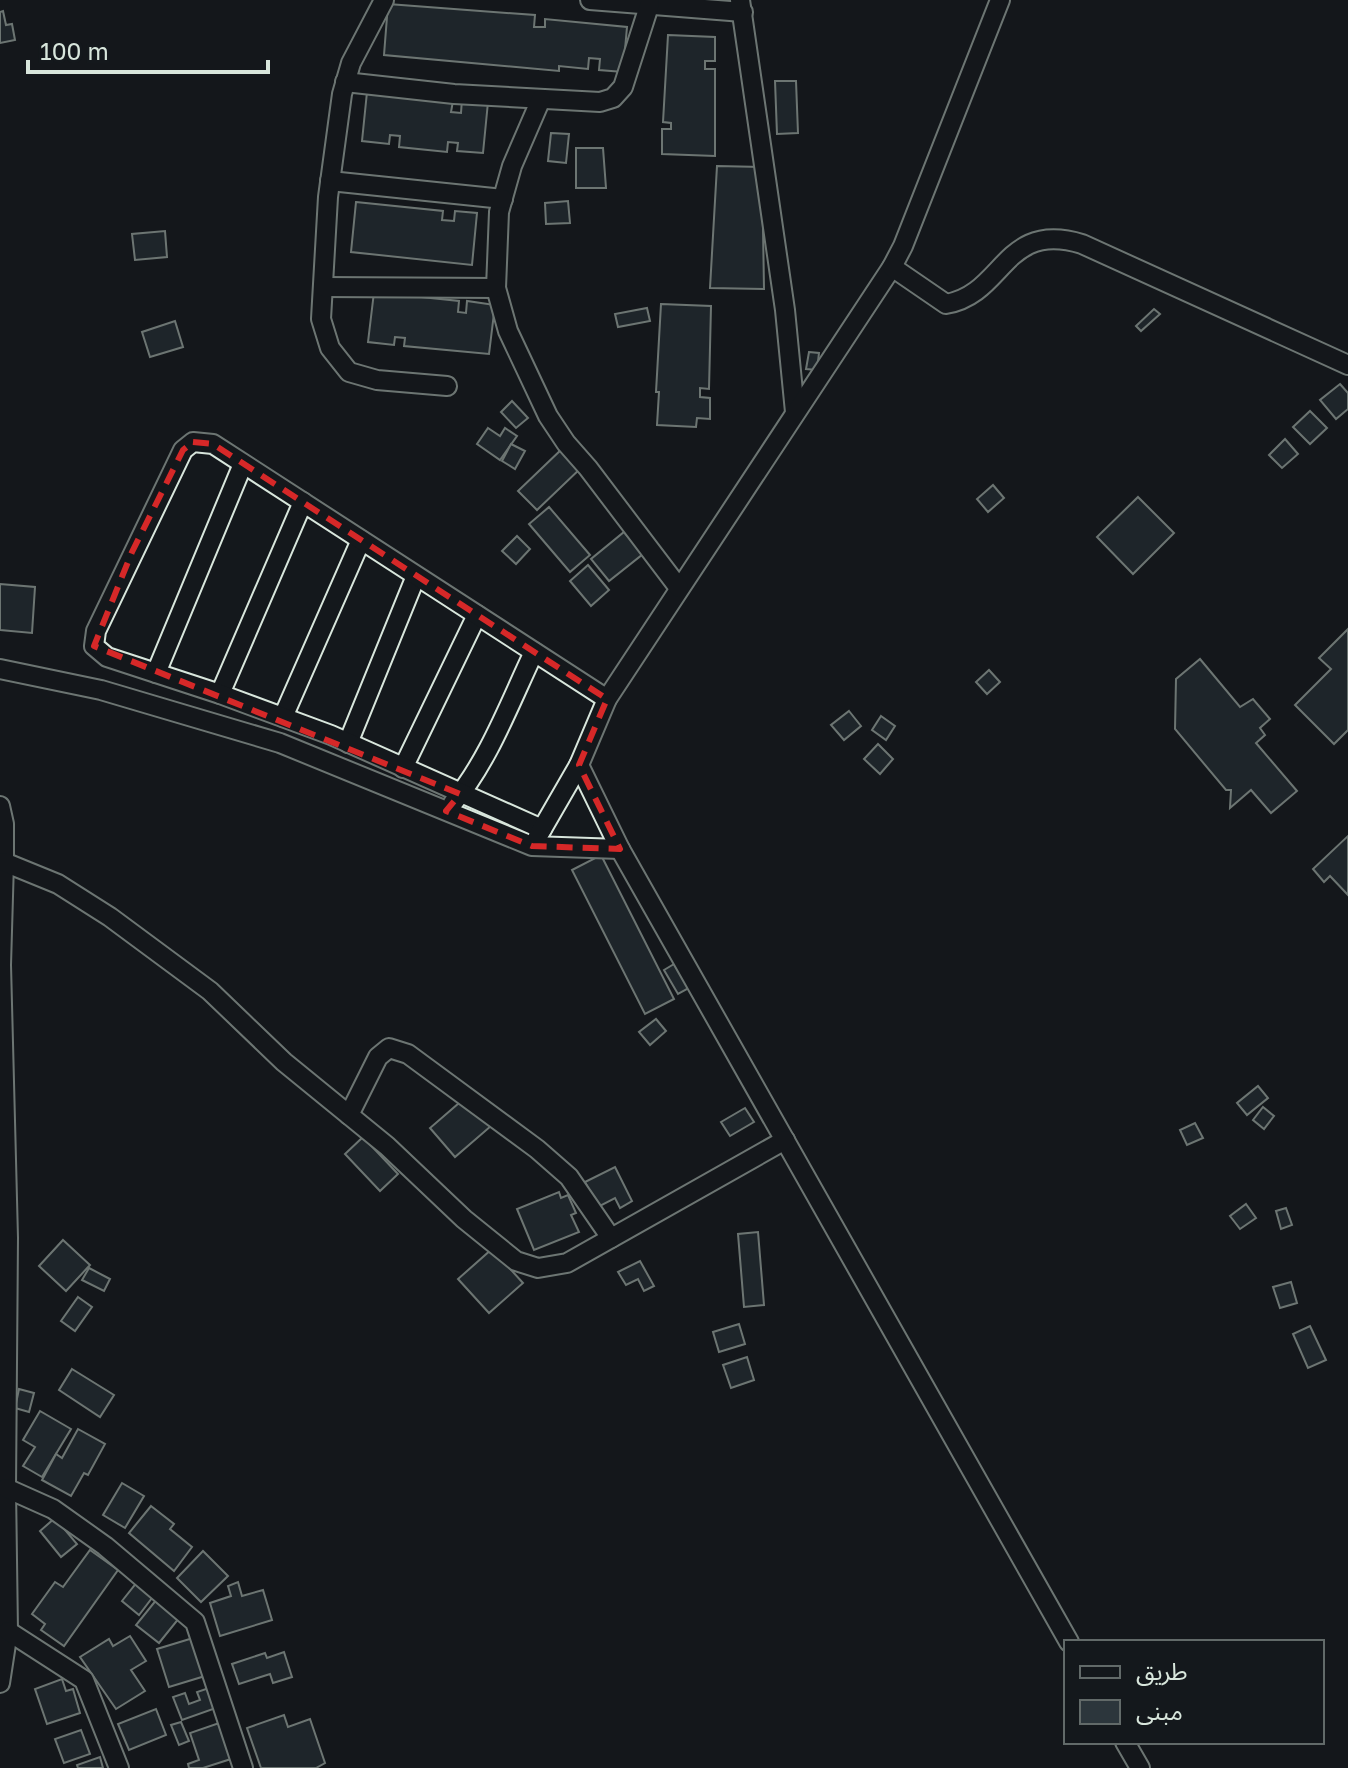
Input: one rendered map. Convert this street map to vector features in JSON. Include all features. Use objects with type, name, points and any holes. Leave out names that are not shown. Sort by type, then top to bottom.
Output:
[{"type":"street","points":[[384,0],[351,63],[345,82],[330,181],[321,319],[330,348],[349,372],[377,380],[447,386]]},
{"type":"street","points":[[590,0],[741,6],[785,310],[795,412]]},
{"type":"street","points":[[532,846],[579,765],[607,699],[892,267],[1000,0]]},
{"type":"street","points":[[345,82],[454,94],[600,102],[613,98],[623,87],[650,3]]},
{"type":"street","points":[[541,99],[512,166],[499,212],[496,288],[508,331],[548,416],[679,588]]},
{"type":"street","points":[[330,181],[503,199]]},
{"type":"street","points":[[892,267],[946,304],[959,302],[1022,249],[1039,239],[1061,238],[1082,244],[1348,365]]},
{"type":"street","points":[[323,287],[496,288]]},
{"type":"street","points":[[542,829],[348,743],[220,694],[107,657],[94,646],[96,631],[183,450],[193,442],[213,444],[607,699]]},
{"type":"street","points":[[156,673],[243,464]]},
{"type":"street","points":[[220,694],[303,502]]},
{"type":"street","points":[[283,717],[361,540]]},
{"type":"street","points":[[348,743],[416,576]]},
{"type":"street","points":[[403,768],[477,615]]},
{"type":"street","points":[[446,811],[460,794],[492,740],[534,652]]},
{"type":"street","points":[[0,669],[101,690],[280,743],[532,846],[620,849]]},
{"type":"street","points":[[579,765],[620,849],[1068,1640]]},
{"type":"street","points":[[0,806],[4,824],[1,965],[8,1238],[8,1631],[0,1683]]},
{"type":"street","points":[[4,862],[58,884],[110,917],[210,991],[284,1062],[387,1146],[464,1219],[516,1261],[538,1268],[567,1263],[785,1140]]},
{"type":"street","points":[[349,1115],[378,1057],[389,1048],[408,1054],[537,1149],[569,1177],[611,1238]]},
{"type":"street","points":[[6,1488],[53,1509],[105,1546],[195,1622],[243,1768]]},
{"type":"street","points":[[8,1631],[84,1680],[119,1768]]},
{"type":"street","points":[[1126,1744],[1140,1768]]},
{"type":"highlighted area","points":[[193,442],[213,444],[607,699],[579,765],[620,849],[532,846],[446,811],[460,794],[94,646],[132,552],[183,450]]},
{"type":"building","points":[[388,4],[535,15],[534,27],[545,27],[545,19],[627,27],[623,72],[599,70],[600,59],[589,58],[588,69],[559,66],[559,71],[384,55]]},
{"type":"building","points":[[3,11],[6,25],[12,24],[15,40],[0,43],[0,12]]},
{"type":"building","points":[[668,35],[715,37],[715,61],[705,61],[705,69],[715,69],[715,156],[662,154],[662,129],[671,129],[671,123],[663,122]]},
{"type":"building","points":[[775,81],[796,81],[798,133],[777,134]]},
{"type":"building","points":[[367,92],[453,101],[451,112],[461,113],[462,99],[488,102],[483,153],[457,151],[458,143],[448,142],[447,152],[399,147],[400,136],[390,135],[389,144],[362,141]]},
{"type":"building","points":[[551,133],[569,134],[566,163],[548,161]]},
{"type":"building","points":[[576,148],[603,148],[606,188],[576,188]]},
{"type":"building","points":[[717,166],[762,167],[764,289],[710,288]]},
{"type":"building","points":[[568,201],[570,223],[546,224],[545,203]]},
{"type":"building","points":[[356,202],[443,211],[442,220],[454,221],[455,211],[477,213],[472,265],[351,252]]},
{"type":"building","points":[[165,231],[167,257],[135,260],[132,234]]},
{"type":"building","points":[[374,292],[459,301],[458,312],[466,313],[467,301],[495,305],[489,354],[404,346],[405,338],[395,337],[394,345],[368,342]]},
{"type":"building","points":[[661,304],[711,306],[709,389],[700,388],[700,397],[710,398],[710,419],[697,418],[696,427],[657,425]]},
{"type":"building","points":[[647,308],[650,321],[618,327],[615,314]]},
{"type":"building","points":[[1154,309],[1160,314],[1141,331],[1136,326]]},
{"type":"building","points":[[175,321],[183,347],[150,357],[142,332]]},
{"type":"building","points":[[809,352],[819,353],[817,370],[806,369]]},
{"type":"building","points":[[1340,384],[1348,393],[1348,409],[1336,419],[1320,400]]},
{"type":"building","points":[[512,401],[528,418],[516,428],[501,412]]},
{"type":"building","points":[[1310,411],[1327,428],[1310,444],[1293,427]]},
{"type":"building","points":[[488,428],[500,436],[505,428],[517,436],[500,460],[477,444]]},
{"type":"building","points":[[1285,439],[1298,454],[1282,468],[1269,455]]},
{"type":"building","points":[[511,444],[525,451],[515,469],[502,461]]},
{"type":"building","points":[[564,447],[583,466],[537,510],[518,491]]},
{"type":"building","points":[[993,485],[1004,498],[988,512],[977,499]]},
{"type":"building","points":[[1138,497],[1174,533],[1133,574],[1097,537]]},
{"type":"building","points":[[549,507],[590,555],[570,572],[529,524]]},
{"type":"building","points":[[624,532],[643,554],[609,581],[591,559]]},
{"type":"building","points":[[517,536],[530,549],[516,564],[502,551]]},
{"type":"building","points":[[588,565],[609,590],[591,606],[570,581]]},
{"type":"building","points":[[0,584],[35,587],[32,633],[0,630]]},
{"type":"building","points":[[1348,629],[1348,730],[1334,744],[1295,705],[1331,669],[1319,658]]},
{"type":"building","points":[[1200,659],[1240,707],[1253,699],[1270,719],[1260,728],[1265,735],[1256,743],[1297,791],[1271,813],[1251,790],[1230,808],[1231,790],[1226,790],[1175,729],[1176,679]]},
{"type":"building","points":[[989,670],[1000,682],[987,694],[976,682]]},
{"type":"building","points":[[849,711],[861,726],[844,740],[831,725]]},
{"type":"building","points":[[881,716],[895,726],[886,740],[872,730]]},
{"type":"building","points":[[878,744],[893,759],[880,774],[864,759]]},
{"type":"building","points":[[1348,836],[1348,895],[1330,876],[1324,882],[1313,869]]},
{"type":"building","points":[[601,855],[674,999],[645,1014],[572,870]]},
{"type":"building","points":[[674,964],[689,988],[678,994],[664,970]]},
{"type":"building","points":[[656,1019],[666,1031],[650,1045],[639,1032]]},
{"type":"building","points":[[1258,1086],[1268,1098],[1247,1115],[1237,1103]]},
{"type":"building","points":[[466,1097],[491,1126],[455,1157],[430,1128]]},
{"type":"building","points":[[1263,1107],[1274,1116],[1264,1129],[1253,1120]]},
{"type":"building","points":[[745,1108],[754,1122],[730,1136],[721,1122]]},
{"type":"building","points":[[1195,1123],[1203,1138],[1187,1145],[1180,1130]]},
{"type":"building","points":[[363,1137],[398,1174],[380,1191],[345,1154]]},
{"type":"building","points":[[615,1167],[632,1201],[620,1208],[615,1198],[598,1207],[585,1182]]},
{"type":"building","points":[[559,1192],[561,1198],[568,1195],[576,1213],[571,1215],[579,1232],[534,1250],[517,1209]]},
{"type":"building","points":[[1246,1204],[1256,1218],[1240,1229],[1230,1216]]},
{"type":"building","points":[[1286,1208],[1292,1225],[1281,1229],[1276,1211]]},
{"type":"building","points":[[758,1232],[764,1305],[744,1307],[738,1234]]},
{"type":"building","points":[[63,1240],[90,1265],[66,1291],[39,1266]]},
{"type":"building","points":[[492,1249],[523,1283],[489,1313],[458,1279]]},
{"type":"building","points":[[640,1261],[654,1286],[644,1291],[638,1279],[626,1285],[618,1272]]},
{"type":"building","points":[[89,1268],[110,1279],[104,1291],[82,1280]]},
{"type":"building","points":[[1291,1282],[1297,1303],[1280,1308],[1273,1287]]},
{"type":"building","points":[[78,1297],[92,1307],[75,1331],[61,1321]]},
{"type":"building","points":[[739,1324],[745,1344],[719,1352],[713,1332]]},
{"type":"building","points":[[1310,1326],[1326,1360],[1308,1368],[1293,1334]]},
{"type":"building","points":[[747,1357],[754,1380],[731,1388],[723,1365]]},
{"type":"building","points":[[72,1369],[114,1395],[100,1417],[59,1390]]},
{"type":"building","points":[[19,1389],[34,1393],[29,1412],[15,1408]]},
{"type":"building","points":[[40,1411],[71,1429],[42,1477],[23,1466],[35,1447],[23,1440]]},
{"type":"building","points":[[78,1429],[105,1444],[88,1475],[84,1473],[71,1496],[42,1480],[56,1454],[62,1458]]},
{"type":"building","points":[[122,1483],[144,1496],[125,1528],[103,1515]]},
{"type":"building","points":[[151,1506],[174,1524],[170,1529],[192,1547],[174,1571],[129,1533]]},
{"type":"building","points":[[55,1518],[77,1544],[61,1557],[40,1531]]},
{"type":"building","points":[[90,1550],[118,1570],[64,1646],[41,1630],[45,1624],[32,1614],[55,1582],[63,1587]]},
{"type":"building","points":[[203,1551],[228,1576],[201,1602],[177,1578]]},
{"type":"building","points":[[138,1581],[155,1594],[139,1615],[122,1601]]},
{"type":"building","points":[[238,1582],[242,1596],[263,1590],[272,1620],[220,1636],[210,1603],[231,1596],[228,1586]]},
{"type":"building","points":[[157,1599],[180,1617],[159,1643],[136,1625]]},
{"type":"building","points":[[130,1636],[146,1661],[131,1670],[145,1691],[116,1709],[80,1657],[109,1639],[113,1646]]},
{"type":"building","points":[[193,1638],[205,1676],[169,1687],[157,1649]]},
{"type":"building","points":[[284,1652],[292,1677],[273,1683],[270,1674],[239,1684],[232,1664],[265,1653],[267,1658]]},
{"type":"building","points":[[62,1679],[66,1691],[73,1689],[80,1713],[47,1724],[35,1689]]},
{"type":"building","points":[[209,1688],[216,1708],[182,1720],[173,1697],[185,1693],[189,1704],[200,1700],[197,1692]]},
{"type":"building","points":[[156,1709],[166,1735],[129,1750],[118,1724]]},
{"type":"building","points":[[284,1715],[288,1727],[310,1719],[325,1763],[316,1768],[261,1768],[247,1728]]},
{"type":"building","points":[[181,1722],[189,1741],[179,1745],[171,1725]]},
{"type":"building","points":[[222,1722],[234,1758],[203,1768],[189,1768],[188,1764],[199,1760],[190,1733]]},
{"type":"building","points":[[81,1730],[90,1754],[64,1763],[55,1739]]},
{"type":"building","points":[[100,1757],[103,1768],[78,1768],[77,1765]]}]
